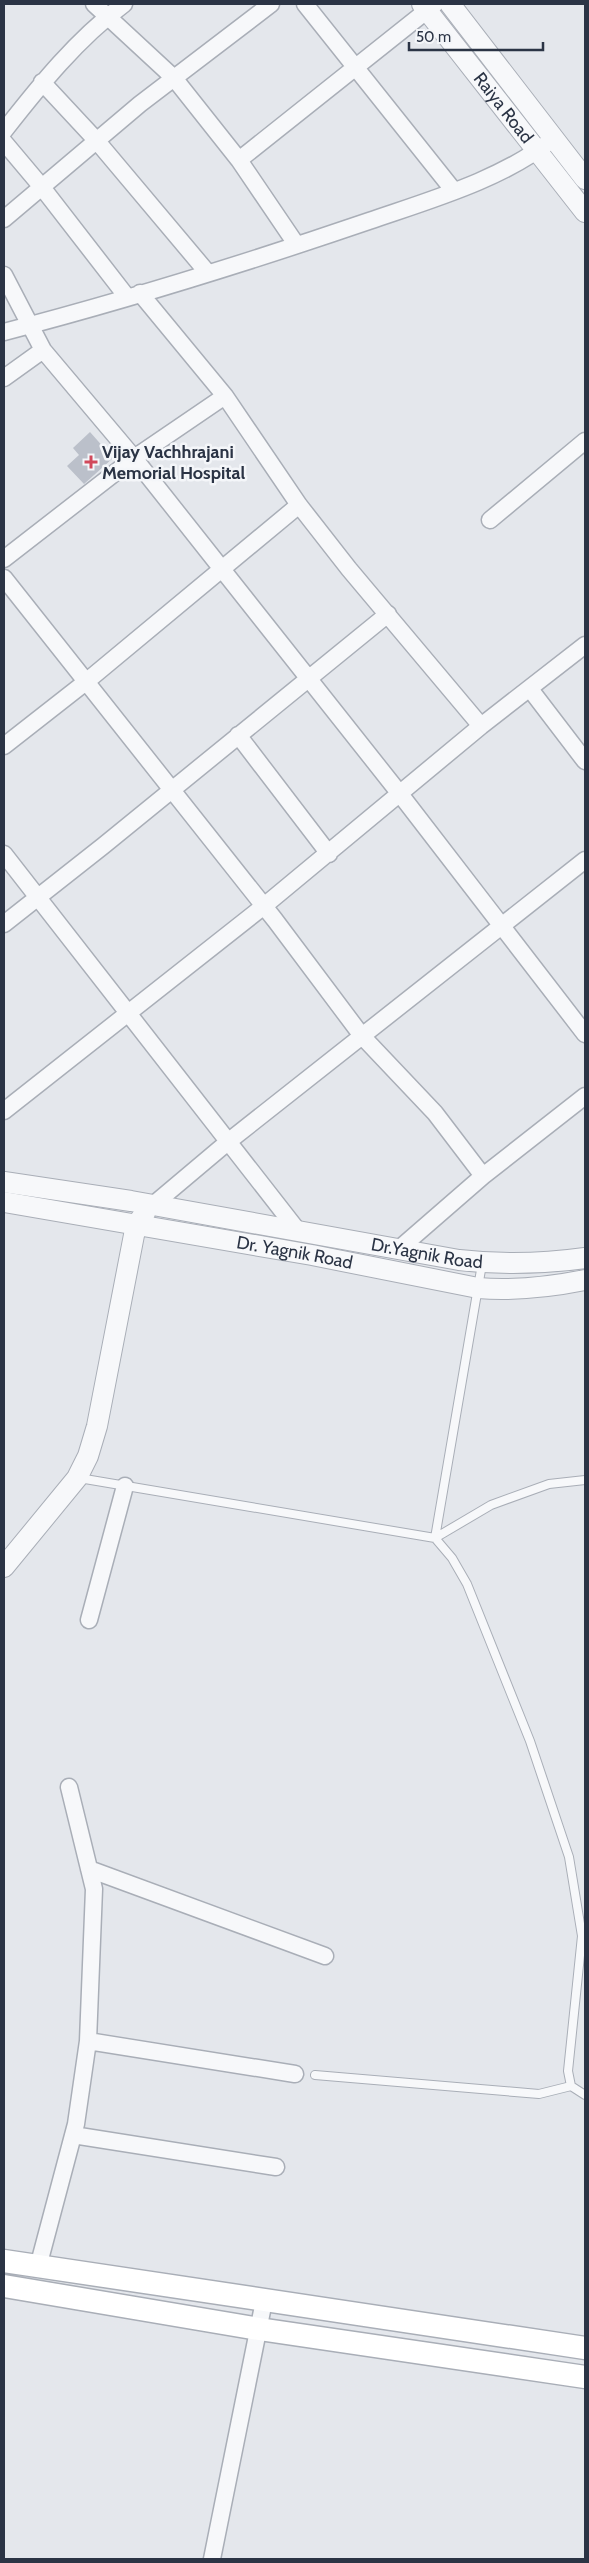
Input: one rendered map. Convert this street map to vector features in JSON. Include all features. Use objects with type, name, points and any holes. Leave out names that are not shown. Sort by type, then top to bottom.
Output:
[{"type":"main road","points":[[4,2261],[585,2348]]},
{"type":"main road","points":[[4,2286],[259,2329],[585,2377]]},
{"type":"street","points":[[94,4],[174,78],[239,160],[296,244]]},
{"type":"street","points":[[4,131],[42,82],[108,16],[124,4]]},
{"type":"street","points":[[4,219],[96,140],[271,4]]},
{"type":"street","points":[[305,4],[454,191]]},
{"type":"street","name":"Raiya Road","points":[[450,4],[585,179]]},
{"type":"street","points":[[239,160],[356,69],[428,6]]},
{"type":"street","name":"Raiya Road","points":[[428,6],[537,152],[585,212]]},
{"type":"street","points":[[42,82],[96,140],[207,272]]},
{"type":"street","points":[[4,332],[207,272],[454,191],[537,152],[554,138]]},
{"type":"street","points":[[4,142],[133,295],[225,396],[299,505],[481,726]]},
{"type":"street","points":[[4,275],[43,350],[134,458],[400,794],[585,1034]]},
{"type":"street","points":[[4,378],[43,350]]},
{"type":"street","points":[[4,559],[134,458],[225,396]]},
{"type":"street","points":[[490,520],[585,441]]},
{"type":"street","points":[[4,746],[87,681],[299,505]]},
{"type":"street","points":[[4,578],[264,906],[362,1036],[435,1113],[483,1176]]},
{"type":"street","points":[[4,924],[238,734],[309,680],[388,614]]},
{"type":"street","points":[[4,1111],[330,854],[481,726],[585,645]]},
{"type":"street","points":[[530,689],[585,761]]},
{"type":"street","points":[[238,734],[330,854]]},
{"type":"street","points":[[4,854],[39,896],[127,1013],[298,1230]]},
{"type":"street","points":[[4,1567],[78,1478],[88,1456],[97,1426],[137,1224],[153,1205],[229,1141],[585,860]]},
{"type":"street","points":[[399,1249],[483,1176],[585,1096]]},
{"type":"street","name":"Dr.Yagnik Road","points":[[4,1182],[153,1205],[482,1263],[542,1264],[585,1258]]},
{"type":"street","name":"Dr. Yagnik Road","points":[[4,1202],[312,1255],[478,1288],[529,1289],[585,1280]]},
{"type":"street","points":[[89,1620],[125,1486]]},
{"type":"street","points":[[38,2267],[73,2135],[88,2041],[94,1889],[69,1787]]},
{"type":"street","points":[[89,1869],[325,1956]]},
{"type":"street","points":[[88,2041],[295,2074]]},
{"type":"street","points":[[73,2135],[276,2167]]},
{"type":"street","points":[[212,2559],[264,2301]]},
{"type":"lane","points":[[435,1538],[482,1263]]},
{"type":"lane","points":[[78,1478],[435,1538],[491,1505],[549,1484],[585,1480]]},
{"type":"lane","points":[[435,1538],[452,1558],[467,1584],[530,1741],[569,1857],[582,1936],[568,2070],[571,2086],[585,2095]]},
{"type":"lane","points":[[315,2075],[540,2094],[571,2086]]},
{"type":"building","points":[[90,432],[113,458],[84,484],[67,466],[79,455],[73,448]]},
{"type":"place","name":"Vijay Vachhrajani Memorial Hospital","points":[[91,462]]}]
